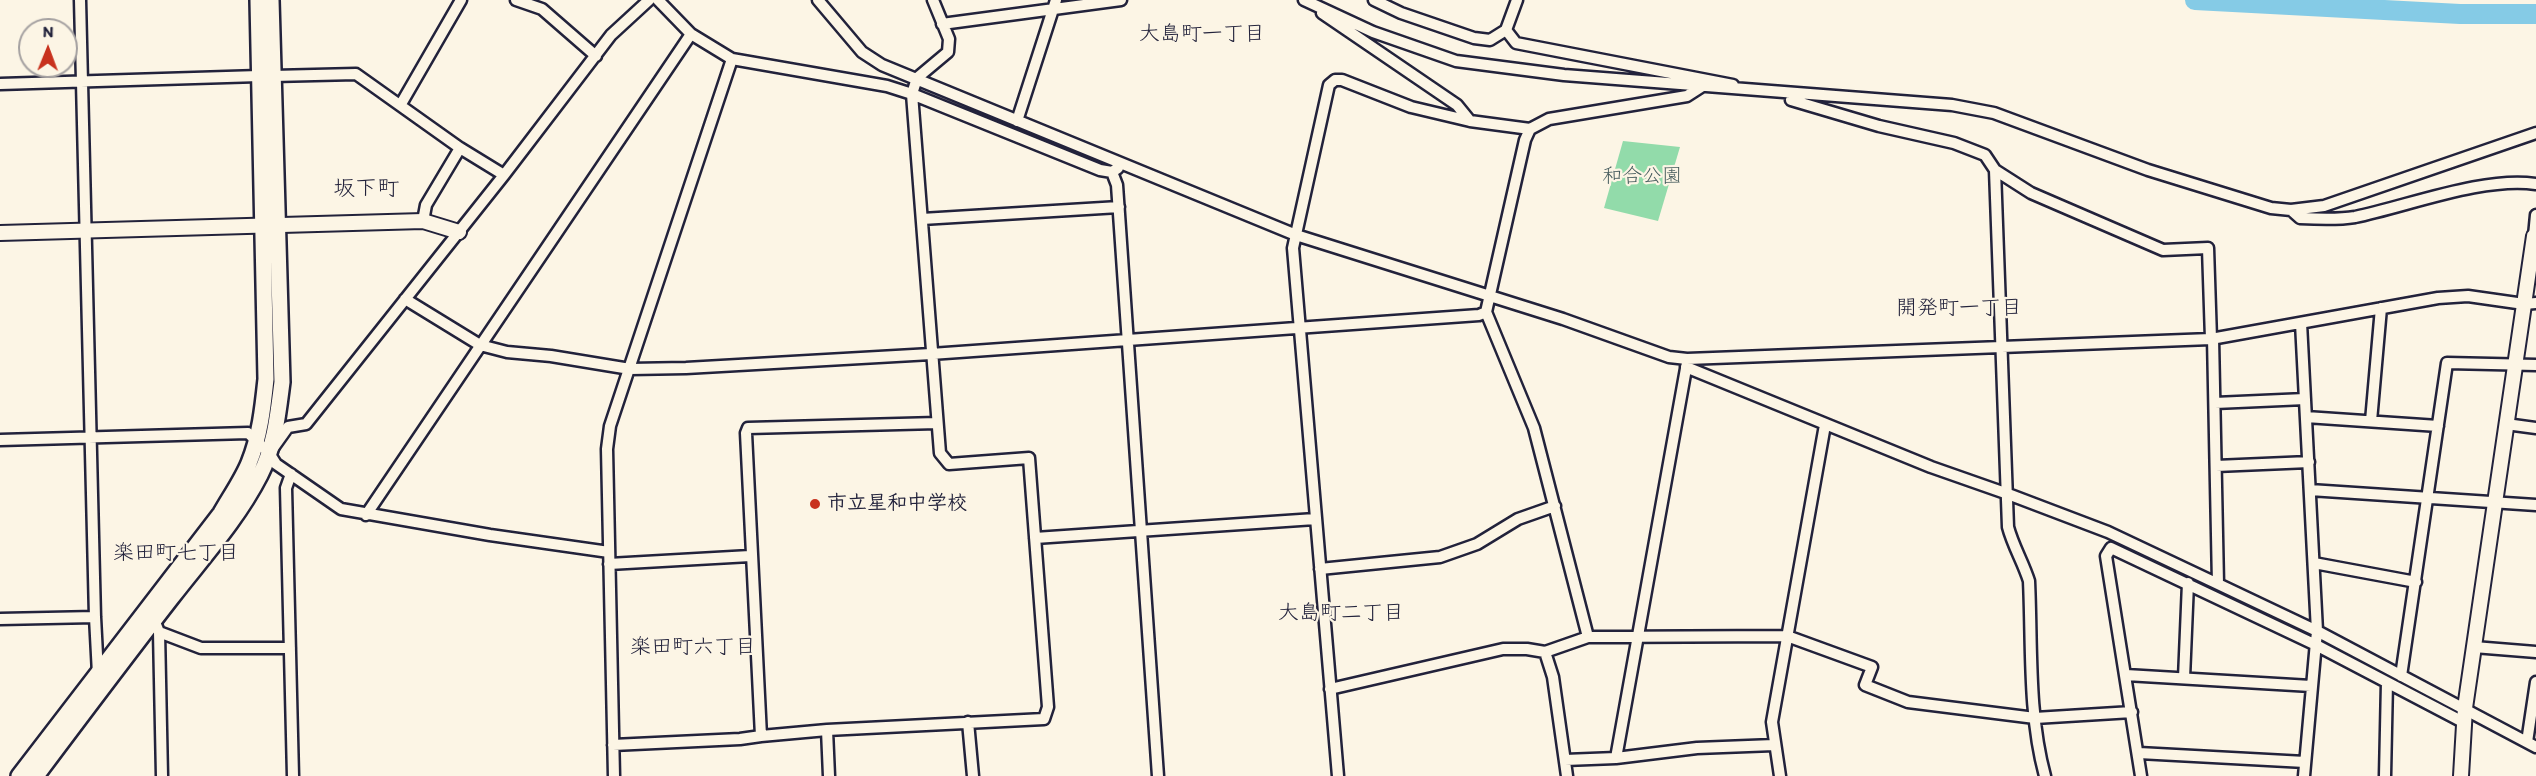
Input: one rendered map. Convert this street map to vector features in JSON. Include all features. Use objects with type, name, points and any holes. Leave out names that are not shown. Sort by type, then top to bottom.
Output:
[{"type":"main road","points":[[36,776],[157,626],[234,521],[261,474],[269,453],[278,418],[282,382],[277,226],[258,0]]},
{"type":"main road","points":[[19,776],[221,513],[248,466],[257,441],[263,417],[266,379],[261,226],[271,0]]},
{"type":"street","points":[[80,0],[98,674]]},
{"type":"street","points":[[401,104],[460,0]]},
{"type":"street","points":[[516,0],[542,9],[596,56]]},
{"type":"street","points":[[269,453],[288,427],[306,424],[504,175],[611,35],[649,0]]},
{"type":"street","points":[[658,0],[691,34],[732,59],[887,86],[1079,162],[1112,172],[1123,165]]},
{"type":"street","points":[[818,0],[862,52],[882,65],[1296,235],[1563,319],[1686,363],[1825,424],[1931,467],[2108,532],[2317,631],[2531,745],[2536,682]]},
{"type":"street","points":[[613,745],[740,740],[827,730],[1044,719],[1048,707],[1029,458],[949,464],[940,453],[912,94],[917,78],[948,52],[949,39],[933,0]]},
{"type":"street","points":[[942,24],[1055,4],[1121,0]]},
{"type":"street","points":[[1374,0],[1401,13],[1474,38],[1490,40],[1506,30],[1517,0]]},
{"type":"street","points":[[1308,2],[1414,48],[1456,61],[1564,75],[1758,92],[1952,105],[1994,113],[2148,170],[2271,208],[2291,210],[2324,206],[2536,133]]},
{"type":"street","points":[[1308,2],[1328,19],[1457,105],[1470,121]]},
{"type":"street","points":[[1017,121],[1055,4]]},
{"type":"street","points":[[1506,30],[1516,43],[1727,83],[1814,105],[1879,126],[1954,143],[1985,155],[1995,170],[2045,200],[2163,250],[2208,248],[2215,403],[2218,584]]},
{"type":"street","points":[[366,514],[691,34]]},
{"type":"street","points":[[614,776],[607,449],[610,426],[732,59]]},
{"type":"street","points":[[0,84],[356,74],[460,148],[504,175]]},
{"type":"street","points":[[1338,776],[1293,248],[1329,85],[1335,80],[1342,80],[1411,106],[1470,121],[1530,129],[1549,119],[1687,96],[1701,87]]},
{"type":"street","points":[[1530,129],[1525,140],[1486,312],[1534,428],[1588,637]]},
{"type":"street","points":[[423,221],[426,205],[460,148]]},
{"type":"street","points":[[1995,170],[2010,534],[2029,581],[2035,718],[2039,755],[2045,776]]},
{"type":"street","points":[[1112,172],[1117,185],[1119,207],[1158,776]]},
{"type":"street","points":[[2291,210],[2300,218],[2354,217],[2492,184],[2519,181],[2536,184]]},
{"type":"street","points":[[922,219],[1119,207]]},
{"type":"street","points":[[2461,776],[2464,708],[2515,364],[2530,303],[2536,215]]},
{"type":"street","points":[[0,233],[423,221],[459,232]]},
{"type":"street","points":[[1686,363],[2003,346],[2212,339],[2438,298],[2468,296],[2530,303]]},
{"type":"street","points":[[405,300],[480,345],[507,352],[551,356],[630,369],[931,354],[1479,315],[1486,312]]},
{"type":"street","points":[[2371,421],[2381,308]]},
{"type":"street","points":[[2301,323],[2317,631],[2304,776]]},
{"type":"street","points":[[1616,758],[1686,363]]},
{"type":"street","points":[[2401,676],[2447,363],[2536,365]]},
{"type":"street","points":[[2215,403],[2305,399]]},
{"type":"street","points":[[2306,417],[2438,426]]},
{"type":"street","points":[[761,736],[750,556],[746,433],[748,428],[937,423]]},
{"type":"street","points":[[1780,776],[1772,722],[1825,424]]},
{"type":"street","points":[[2506,424],[2536,428]]},
{"type":"street","points":[[0,441],[248,433],[269,453],[276,464],[341,509],[609,552]]},
{"type":"street","points":[[2216,466],[2309,462]]},
{"type":"street","points":[[291,474],[286,488],[293,776]]},
{"type":"street","points":[[2310,490],[2536,505]]},
{"type":"street","points":[[1320,569],[1440,557],[1477,544],[1505,525],[1555,506]]},
{"type":"street","points":[[1035,538],[1316,519]]},
{"type":"street","points":[[2141,776],[2106,556],[2111,548],[2316,645],[2463,722]]},
{"type":"street","points":[[609,564],[750,556]]},
{"type":"street","points":[[2314,563],[2416,582]]},
{"type":"street","points":[[2184,678],[2188,583]]},
{"type":"street","points":[[0,619],[95,616]]},
{"type":"street","points":[[162,776],[157,626],[201,648],[290,648]]},
{"type":"street","points":[[1330,689],[1503,649],[1545,652],[1588,637],[1788,636],[1872,667],[1865,685],[1908,702],[2035,718],[2132,712]]},
{"type":"street","points":[[2474,647],[2536,652]]},
{"type":"street","points":[[1545,652],[1553,677],[1567,776]]},
{"type":"street","points":[[2126,675],[2311,686]]},
{"type":"street","points":[[2385,776],[2387,682]]},
{"type":"street","points":[[968,722],[973,776]]},
{"type":"street","points":[[827,730],[829,776]]},
{"type":"street","points":[[1564,760],[1616,758],[1697,748],[1774,745]]},
{"type":"street","points":[[2139,753],[2305,762]]},
{"type":"green space","name":"和合公園","points":[[1623,141],[1680,147],[1658,221],[1604,208]]},
{"type":"waterway","points":[[2195,0],[2460,14],[2536,14]]},
{"type":"place","name":"市立星和中学校","points":[[815,504]]},
{"type":"district","name":"大島町一丁目","points":[[1202,35]]},
{"type":"district","name":"坂下町","points":[[366,189]]},
{"type":"district","name":"開発町一丁目","points":[[1959,309]]},
{"type":"district","name":"楽田町七丁目","points":[[176,554]]},
{"type":"district","name":"大島町二丁目","points":[[1341,614]]},
{"type":"district","name":"楽田町六丁目","points":[[693,648]]}]
